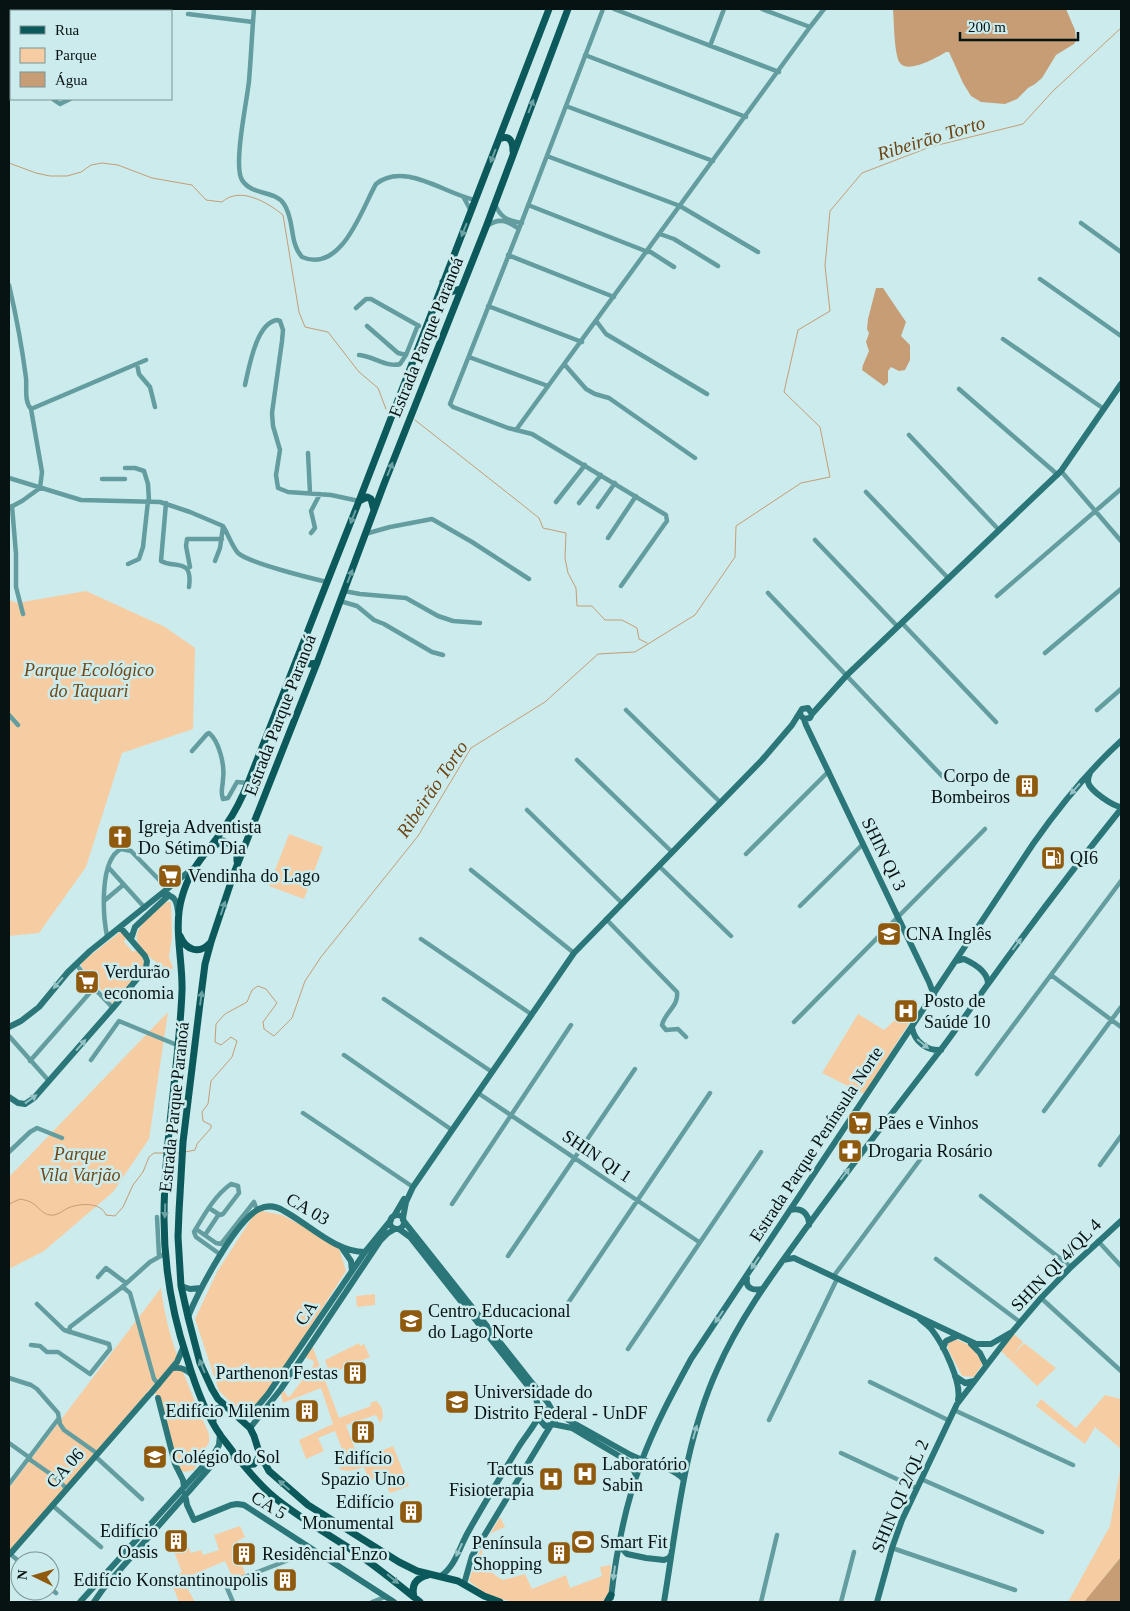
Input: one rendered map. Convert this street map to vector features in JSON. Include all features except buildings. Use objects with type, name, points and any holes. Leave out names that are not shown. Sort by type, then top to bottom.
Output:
[{"type":"main road","name":"Estrada Parque Paranoá","points":[[417,1600],[390,1576],[276,1498],[244,1465],[220,1434],[213,1423],[192,1374],[183,1348],[162,1254],[167,1163],[182,990],[178,913],[184,888],[192,869],[227,824],[248,783],[360,501],[397,403],[421,327],[443,282],[549,9]]},
{"type":"main road","name":"Estrada Parque Paranoá","points":[[500,1602],[464,1584],[441,1576],[417,1571],[399,1562],[308,1505],[273,1476],[264,1464],[250,1428],[218,1399],[200,1363],[182,1286],[178,1237],[181,1164],[205,964],[234,873],[317,663],[460,289],[486,227],[568,9]]},
{"type":"main road","points":[[499,139],[505,137],[510,139],[514,152]]},
{"type":"main road","points":[[443,282],[451,292],[460,289]]},
{"type":"main road","points":[[360,501],[364,498],[369,498],[373,502],[374,510]]},
{"type":"main road","points":[[300,652],[304,661],[310,664],[317,663]]},
{"type":"main road","points":[[207,850],[220,842],[232,845],[237,853],[234,873]]},
{"type":"main road","points":[[179,934],[185,945],[192,950],[202,949],[211,942]]},
{"type":"main road","points":[[213,1423],[213,1413],[215,1410],[227,1407]]},
{"type":"main road","points":[[244,1465],[254,1464],[259,1452]]},
{"type":"main road","points":[[417,1600],[413,1589],[415,1581],[420,1577],[429,1575]]},
{"type":"main road","points":[[479,1593],[483,1602]]},
{"type":"street","points":[[254,9],[247,97],[240,146],[240,176],[242,181],[251,188],[278,198],[284,203],[291,219],[295,245],[302,257],[322,258],[329,256],[340,247],[352,230],[376,184],[382,179],[396,176],[414,178],[464,198],[476,200]]},
{"type":"street","points":[[603,9],[522,223],[450,404],[453,407],[508,428],[532,434],[666,515],[667,521],[620,586]]},
{"type":"street","points":[[614,9],[779,72]]},
{"type":"street","points":[[710,46],[724,9]]},
{"type":"street","points":[[762,9],[810,27]]},
{"type":"street","points":[[516,430],[597,322],[824,9]]},
{"type":"street","points":[[188,14],[253,22]]},
{"type":"street","points":[[585,55],[746,117]]},
{"type":"street","points":[[54,100],[60,104],[68,100]]},
{"type":"street","points":[[566,106],[714,161]]},
{"type":"street","points":[[547,156],[680,206],[758,252]]},
{"type":"street","points":[[464,198],[471,212]]},
{"type":"street","points":[[495,202],[497,210],[503,218],[522,223]]},
{"type":"street","points":[[528,204],[648,251],[674,267]]},
{"type":"street","points":[[486,227],[492,222],[500,220],[510,223],[519,229]]},
{"type":"street","points":[[1081,223],[1121,252]]},
{"type":"street","points":[[660,234],[674,239],[718,266]]},
{"type":"street","points":[[508,255],[614,297]]},
{"type":"street","points":[[1040,279],[1121,336]]},
{"type":"street","points":[[9,285],[26,378],[27,402],[31,409],[42,472],[40,488],[11,507],[16,554],[16,587],[22,614]]},
{"type":"street","points":[[356,308],[366,299],[371,299],[421,327],[400,364],[392,366],[370,357],[359,356]]},
{"type":"street","points":[[488,306],[582,342]]},
{"type":"street","points":[[244,385],[258,337],[271,322],[280,321],[283,330],[272,412],[273,426],[280,450],[276,485],[280,490],[288,492],[320,494],[360,501]]},
{"type":"street","points":[[597,322],[602,326],[606,334],[707,394]]},
{"type":"street","points":[[367,326],[398,353],[406,355]]},
{"type":"street","points":[[1003,339],[1104,409]]},
{"type":"street","points":[[468,357],[548,386]]},
{"type":"street","points":[[31,409],[146,360]]},
{"type":"street","points":[[137,364],[139,374],[150,387],[155,408]]},
{"type":"street","points":[[565,365],[586,389],[608,398],[695,458]]},
{"type":"street","points":[[397,1229],[403,1225],[409,1195],[413,1187],[574,953],[721,803],[792,725],[806,716],[1060,473],[1121,384]]},
{"type":"street","points":[[958,389],[1060,473],[1121,541]]},
{"type":"street","points":[[909,435],[999,530]]},
{"type":"street","points":[[308,453],[310,493]]},
{"type":"street","points":[[556,502],[585,465]]},
{"type":"street","points":[[125,468],[144,470],[148,484],[143,548],[139,559],[128,564]]},
{"type":"street","points":[[579,503],[601,475]]},
{"type":"street","points":[[9,478],[81,500],[148,501],[166,504],[223,526],[235,548],[242,556],[278,569],[327,582]]},
{"type":"street","points":[[102,478],[125,479]]},
{"type":"street","points":[[598,507],[615,483]]},
{"type":"street","points":[[997,596],[1121,489]]},
{"type":"street","points":[[866,492],[949,579]]},
{"type":"street","points":[[311,533],[315,528],[311,511],[320,494]]},
{"type":"street","points":[[608,538],[636,496]]},
{"type":"street","points":[[166,504],[161,560],[164,563],[182,566],[189,576],[188,588]]},
{"type":"street","points":[[365,534],[390,527],[434,520],[529,579]]},
{"type":"street","points":[[215,561],[222,539],[223,526]]},
{"type":"street","points":[[190,567],[186,546],[188,539],[222,539]]},
{"type":"street","points":[[815,540],[996,722]]},
{"type":"street","points":[[1044,653],[1121,588]]},
{"type":"street","points":[[344,591],[406,598],[438,616],[454,621],[480,623]]},
{"type":"street","points":[[768,593],[942,776]]},
{"type":"street","points":[[340,601],[356,606],[374,620],[432,652],[443,655]]},
{"type":"street","points":[[1097,710],[1121,689]]},
{"type":"street","points":[[806,716],[808,708],[825,697]]},
{"type":"street","points":[[626,710],[721,803]]},
{"type":"street","points":[[9,715],[18,726]]},
{"type":"street","name":"SHIN QI 3","points":[[806,716],[828,771],[934,995]]},
{"type":"street","points":[[192,751],[208,733],[212,734],[217,746],[224,777],[222,794],[224,799],[228,798],[233,786],[237,782],[248,783]]},
{"type":"street","name":"Estrada Parque Península Norte","points":[[610,1600],[619,1545],[636,1475],[671,1397],[691,1359],[1052,816],[1090,772],[1121,741]]},
{"type":"street","points":[[577,760],[672,852]]},
{"type":"street","points":[[746,854],[828,771]]},
{"type":"street","points":[[1090,772],[1088,782],[1091,788],[1113,805],[1121,808]]},
{"type":"street","name":"Estrada Parque Península Norte","points":[[664,1602],[683,1479],[696,1429],[716,1372],[740,1324],[790,1249],[1121,808]]},
{"type":"street","points":[[528,810],[622,903]]},
{"type":"street","points":[[794,1022],[985,829]]},
{"type":"street","points":[[800,906],[863,844]]},
{"type":"street","points":[[107,936],[104,901],[109,868],[115,853],[121,849],[127,849],[169,892],[177,903],[178,913]]},
{"type":"street","points":[[659,866],[731,936]]},
{"type":"street","points":[[109,868],[144,908]]},
{"type":"street","points":[[131,939],[135,927],[192,869]]},
{"type":"street","points":[[471,870],[574,953]]},
{"type":"street","points":[[977,1074],[1121,881]]},
{"type":"street","points":[[104,901],[123,885]]},
{"type":"street","points":[[9,1027],[21,1021],[39,1006],[76,964],[107,936],[162,894],[169,892]]},
{"type":"street","points":[[606,919],[677,992],[678,998],[675,1005],[666,1015],[662,1025],[666,1030],[678,1029],[686,1037]]},
{"type":"street","points":[[9,1097],[18,1103],[24,1104],[34,1098],[113,1008],[147,965],[145,956],[120,927]]},
{"type":"street","points":[[421,939],[531,1014]]},
{"type":"street","points":[[956,961],[964,959],[975,965],[986,975],[988,984]]},
{"type":"street","points":[[76,964],[94,988],[113,1008]]},
{"type":"street","points":[[1051,975],[1121,1026]]},
{"type":"street","points":[[929,982],[939,986]]},
{"type":"street","points":[[30,1061],[94,988]]},
{"type":"street","points":[[384,999],[492,1072]]},
{"type":"street","points":[[1044,1111],[1121,1007]]},
{"type":"street","points":[[92,1060],[119,1021],[177,1045]]},
{"type":"street","points":[[452,1204],[571,1024]]},
{"type":"street","points":[[912,1028],[915,1038],[924,1046],[930,1049],[941,1050]]},
{"type":"street","points":[[9,1036],[49,1081]]},
{"type":"street","points":[[344,1055],[452,1130]]},
{"type":"street","points":[[508,1256],[635,1068]]},
{"type":"street","name":"SHIN QI 1","points":[[478,1093],[512,1114],[700,1242]]},
{"type":"street","points":[[564,1309],[710,1093]]},
{"type":"street","points":[[302,1113],[413,1187]]},
{"type":"street","points":[[9,1152],[23,1138],[37,1128],[62,1138]]},
{"type":"street","points":[[1100,1165],[1121,1136]]},
{"type":"street","points":[[628,1349],[761,1152]]},
{"type":"street","points":[[770,1420],[835,1278],[925,1153]]},
{"type":"street","points":[[209,1208],[218,1214],[224,1214],[239,1193],[238,1186],[233,1184],[229,1186],[209,1208],[194,1233],[196,1237],[221,1255]]},
{"type":"street","name":"CA","points":[[240,1418],[258,1406],[273,1388],[365,1252],[409,1195]]},
{"type":"street","points":[[980,1196],[1071,1267]]},
{"type":"street","name":"CA 03","points":[[196,1229],[216,1243],[221,1244],[254,1202],[257,1210]]},
{"type":"street","name":"CA 03","points":[[188,1317],[201,1288],[221,1255],[244,1222],[257,1210],[271,1206],[280,1208],[341,1247],[354,1252],[365,1252]]},
{"type":"street","points":[[790,1210],[804,1211],[809,1220],[809,1225]]},
{"type":"street","points":[[205,1235],[218,1214]]},
{"type":"street","points":[[441,1576],[453,1563],[467,1534],[480,1528],[552,1425],[556,1418],[548,1403],[403,1219],[398,1215],[392,1218],[391,1225],[410,1237],[535,1395],[540,1416],[545,1426],[552,1425],[572,1428],[626,1460],[636,1475]]},
{"type":"street","points":[[68,1332],[70,1327],[162,1254],[157,1217]]},
{"type":"street","name":"SHIN QI 4/QL 4","points":[[974,1381],[1041,1298],[1098,1241],[1121,1221]]},
{"type":"street","name":"CA","points":[[250,1428],[281,1388],[380,1241],[388,1233],[397,1229]]},
{"type":"street","points":[[1098,1241],[1121,1266]]},
{"type":"street","name":"CA 03","points":[[341,1247],[351,1261],[352,1271]]},
{"type":"street","points":[[783,1260],[794,1258],[790,1249]]},
{"type":"street","name":"SHIN QI 4/QL 4","points":[[794,1258],[967,1341],[991,1344],[1013,1331]]},
{"type":"street","points":[[936,1259],[1020,1322]]},
{"type":"street","points":[[98,1277],[106,1268],[126,1283]]},
{"type":"street","points":[[747,1276],[746,1280],[750,1288],[753,1290],[762,1289]]},
{"type":"street","points":[[182,1286],[190,1289],[201,1288]]},
{"type":"street","points":[[121,1288],[127,1289],[130,1293],[154,1379],[159,1385]]},
{"type":"street","points":[[1041,1298],[1121,1371]]},
{"type":"street","points":[[31,1344],[40,1346],[48,1352],[58,1352],[88,1374],[92,1374],[111,1346],[64,1330],[37,1304]]},
{"type":"street","name":"SHIN QI 4/QL 4","points":[[917,1317],[932,1330],[943,1348],[954,1375]]},
{"type":"street","points":[[943,1348],[946,1340],[957,1336]]},
{"type":"street","points":[[967,1341],[977,1349],[986,1365]]},
{"type":"street","name":"CA 06","points":[[12,1551],[143,1402],[153,1398],[159,1385],[181,1355],[183,1348]]},
{"type":"street","points":[[172,1368],[186,1369],[192,1374]]},
{"type":"street","points":[[954,1375],[965,1383],[974,1381]]},
{"type":"street","points":[[954,1375],[959,1391],[955,1407],[1073,1466]]},
{"type":"street","points":[[9,1378],[26,1383],[36,1389],[58,1413],[64,1430],[97,1456],[142,1499]]},
{"type":"street","name":"SHIN QI 2/QL 2","points":[[877,1602],[892,1548],[916,1488],[955,1407],[974,1381]]},
{"type":"street","points":[[870,1382],[948,1420]]},
{"type":"street","points":[[153,1398],[160,1409],[175,1464],[184,1487]]},
{"type":"street","points":[[464,1584],[480,1528],[519,1446],[545,1409],[553,1411],[642,1461],[675,1471],[683,1479]]},
{"type":"street","name":"CA 06","points":[[9,1484],[59,1418]]},
{"type":"street","points":[[80,1602],[217,1450],[220,1434]]},
{"type":"street","points":[[9,1443],[55,1477],[67,1489]]},
{"type":"street","points":[[629,1454],[638,1455],[647,1449]]},
{"type":"street","points":[[841,1453],[916,1488]]},
{"type":"street","points":[[94,1602],[185,1494],[217,1461],[225,1456],[238,1457]]},
{"type":"street","points":[[180,1474],[191,1475],[197,1472]]},
{"type":"street","points":[[921,1479],[1042,1532]]},
{"type":"street","points":[[185,1494],[187,1505]]},
{"type":"street","name":"CA 5","points":[[180,1501],[187,1505],[194,1520],[231,1505],[241,1504],[394,1602]]},
{"type":"street","points":[[52,1505],[101,1547]]},
{"type":"street","points":[[761,1602],[777,1535]]},
{"type":"street","points":[[619,1545],[627,1554],[646,1558],[664,1560],[672,1554]]},
{"type":"street","points":[[892,1548],[1015,1590]]},
{"type":"street","points":[[233,1602],[228,1588],[229,1584],[312,1550]]},
{"type":"street","points":[[841,1602],[854,1552]]},
{"type":"street","points":[[372,1602],[385,1597]]},
{"type":"green space","name":"Parque Ecológico do Taquari","points":[[86,591],[165,627],[195,648],[193,729],[122,753],[86,867],[39,933],[9,936],[9,600],[17,603]]},
{"type":"green space","points":[[289,834],[323,847],[304,899],[269,886]]},
{"type":"green space","points":[[166,902],[171,902],[172,937],[169,957],[173,968],[170,971],[141,949],[137,937],[143,923]]},
{"type":"green space","points":[[120,932],[126,937],[124,942],[133,952],[136,950],[143,958],[144,965],[112,1003],[81,966],[81,963]]},
{"type":"green space","name":"Parque Vila Varjão","points":[[168,1012],[149,1139],[113,1192],[44,1251],[9,1269],[9,1177]]},
{"type":"green space","points":[[903,1013],[913,1017],[864,1094],[822,1073],[858,1014],[884,1030]]},
{"type":"green space","points":[[257,1210],[282,1215],[338,1245],[346,1271],[265,1398],[242,1413],[219,1391],[195,1319],[217,1272]]},
{"type":"green space","points":[[161,1288],[168,1326],[174,1345],[209,1434],[209,1442],[194,1470],[184,1472],[177,1468],[153,1386],[10,1551],[9,1488]]},
{"type":"green space","points":[[375,1294],[375,1305],[357,1307],[356,1296]]},
{"type":"green space","points":[[1014,1334],[1023,1342],[1012,1356],[1024,1343],[1056,1368],[1037,1386],[1001,1351]]},
{"type":"green space","points":[[952,1339],[972,1347],[981,1360],[982,1365],[974,1377],[962,1376],[948,1349],[948,1343]]},
{"type":"green space","points":[[359,1343],[360,1346],[364,1344],[370,1357],[330,1374],[325,1360]]},
{"type":"green space","points":[[311,1347],[339,1418],[371,1406],[370,1403],[376,1401],[382,1408],[383,1414],[380,1423],[376,1415],[346,1425],[359,1460],[393,1446],[409,1486],[390,1493],[382,1475],[369,1481],[364,1467],[347,1471],[338,1468],[348,1464],[335,1431],[318,1438],[324,1451],[306,1459],[299,1440],[333,1424],[321,1388],[283,1403],[281,1393],[284,1391],[288,1397],[291,1395],[313,1366],[314,1361],[305,1357]]},
{"type":"green space","points":[[1105,1395],[1121,1399],[1121,1449],[1095,1427],[1085,1444],[1036,1406],[1041,1399],[1076,1428]]},
{"type":"green space","points":[[1121,1465],[1121,1557],[1084,1602],[1068,1602],[1110,1526]]},
{"type":"green space","points":[[500,1517],[505,1527],[490,1534]]},
{"type":"green space","points":[[240,1526],[245,1537],[233,1544],[246,1575],[224,1584],[221,1580],[232,1576],[225,1561],[185,1578],[186,1586],[195,1602],[179,1602],[172,1584],[168,1582],[182,1572],[174,1552],[188,1546],[191,1553],[201,1550],[203,1555],[219,1550],[214,1535]]},
{"type":"green space","points":[[483,1545],[483,1560],[496,1576],[503,1580],[525,1574],[532,1589],[566,1575],[570,1588],[602,1576],[600,1567],[611,1565],[609,1594],[605,1602],[515,1602],[488,1596],[469,1581],[476,1558]]},
{"type":"water","points":[[893,9],[1066,9],[1075,30],[1076,41],[1056,55],[1042,78],[1017,99],[1005,104],[981,102],[971,96],[949,52],[916,66],[909,67],[900,63],[895,45]]},
{"type":"water","points":[[876,288],[883,288],[906,322],[901,336],[910,345],[910,360],[905,370],[899,371],[891,367],[888,371],[888,382],[884,386],[862,370],[869,351],[866,342],[869,333],[867,329],[868,319]]},
{"type":"water","points":[[1121,1557],[1121,1602],[1084,1602]]},
{"type":"waterway","name":"Ribeirão Torto","points":[[185,1152],[195,1150],[197,1144],[211,1128],[211,1125],[203,1121],[202,1112],[208,1104],[211,1081],[232,1057],[237,1041],[231,1037],[221,1045],[215,1042],[216,1024],[225,1014],[247,1002],[252,990],[258,986],[266,989],[277,1003],[263,1022],[264,1029],[274,1036],[292,1018],[305,981],[321,957],[418,836],[471,748],[545,702],[598,654],[635,652],[695,615],[735,557],[736,526],[801,483],[830,477],[820,427],[784,392],[798,330],[830,311],[825,266],[830,211],[862,173],[930,147],[1023,124],[1053,91],[1121,28]]},
{"type":"waterway","points":[[9,163],[50,176],[67,176],[81,172],[91,165],[102,163],[118,165],[152,178],[192,185],[206,200],[222,202],[229,197],[237,195],[253,198],[269,205],[283,215],[299,312],[305,327],[328,332],[359,372],[378,388],[386,409]]},
{"type":"waterway","points":[[415,420],[539,518],[543,528],[566,533],[565,558],[568,573],[576,588],[577,606],[592,606],[605,620],[622,620],[637,628],[639,639],[647,643]]},
{"type":"waterway","name":"Ribeirão Torto","points":[[9,1204],[20,1199],[26,1200],[34,1204],[45,1214],[50,1215],[57,1214],[73,1206],[90,1205],[100,1208],[106,1215],[115,1216],[123,1207],[133,1185],[143,1172],[149,1157],[154,1153],[164,1153]]},
{"type":"waterway","name":"Ribeirão Torto","points":[[170,1153],[179,1153]]},
{"type":"place","name":"Corpo de Bombeiros","points":[[1027,786]]},
{"type":"place","name":"Igreja Adventista Do Sétimo Dia","points":[[120,837]]},
{"type":"place","name":"QI6","points":[[1053,858]]},
{"type":"place","name":"Vendinha do Lago","points":[[170,876]]},
{"type":"place","name":"CNA Inglês","points":[[889,934]]},
{"type":"place","name":"Verdurão economia","points":[[87,982]]},
{"type":"place","name":"Posto de Saúde 10","points":[[906,1011]]},
{"type":"place","name":"Pães e Vinhos","points":[[860,1123]]},
{"type":"place","name":"Drogaria Rosário","points":[[850,1151]]},
{"type":"place","name":"Centro Educacional do Lago Norte","points":[[411,1321]]},
{"type":"place","name":"Parthenon Festas","points":[[355,1373]]},
{"type":"place","name":"Universidade do Distrito Federal - UnDF","points":[[457,1402]]},
{"type":"place","name":"Edifício Milenim","points":[[307,1411]]},
{"type":"place","name":"Edifício Spazio Uno","points":[[363,1432]]},
{"type":"place","name":"Colégio do Sol","points":[[155,1457]]},
{"type":"place","name":"Laboratório Sabin","points":[[585,1474]]},
{"type":"place","name":"Tactus Fisioterapia","points":[[551,1479]]},
{"type":"place","name":"Edifício Monumental","points":[[411,1512]]},
{"type":"place","name":"Edifício Oasis","points":[[176,1541]]},
{"type":"place","name":"Smart Fit","points":[[583,1542]]},
{"type":"place","name":"Península Shopping","points":[[559,1553]]},
{"type":"place","name":"Residêncial Enzo","points":[[244,1554]]},
{"type":"place","name":"Edifício Konstantinoupolis","points":[[285,1580]]}]
